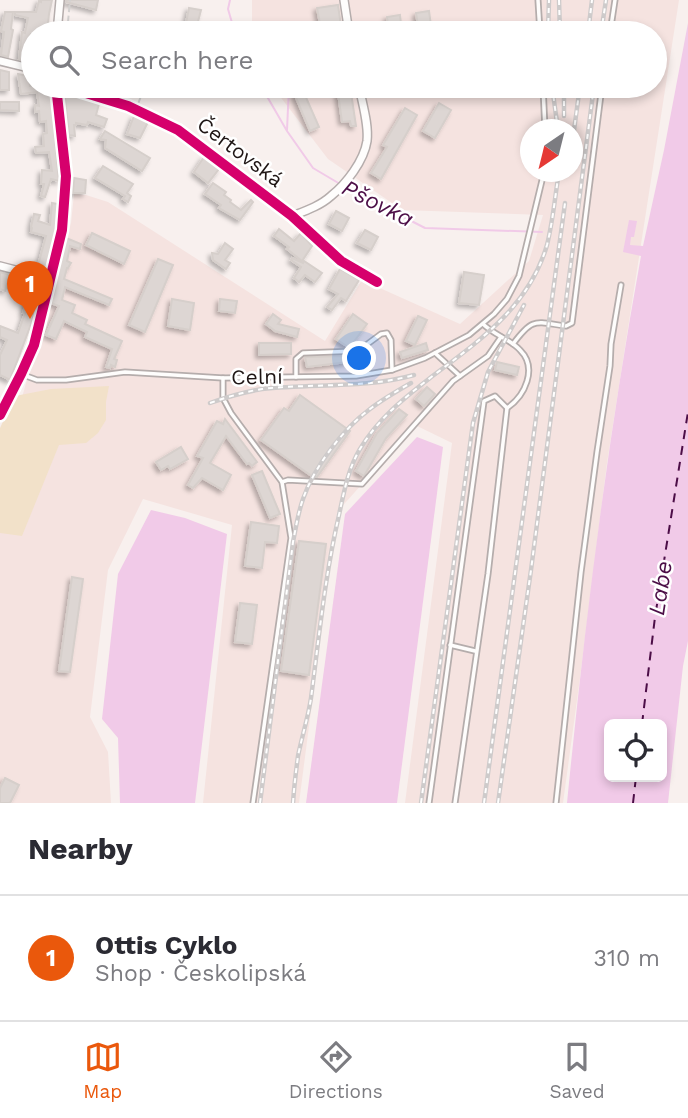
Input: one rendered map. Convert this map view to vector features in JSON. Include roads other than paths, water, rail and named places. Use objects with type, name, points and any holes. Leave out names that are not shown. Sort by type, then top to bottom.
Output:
[{"type":"street","points":[[58,21],[60,0]]},
{"type":"street","points":[[344,0],[347,21]]},
{"type":"street","points":[[0,61],[21,66]]},
{"type":"street","points":[[0,415],[34,345],[62,230],[66,176],[57,98]]},
{"type":"street","name":"Čertovská","points":[[102,98],[141,108],[178,130],[292,216],[341,261],[376,282]]},
{"type":"street","points":[[292,216],[305,212],[332,196],[359,161],[367,133],[361,98]]},
{"type":"street","points":[[0,265],[50,278]]},
{"type":"lane","points":[[538,0],[539,21]]},
{"type":"lane","points":[[612,21],[615,0]]},
{"type":"lane","points":[[544,98],[544,119]]},
{"type":"lane","points":[[513,344],[531,324],[566,326],[572,323],[600,98]]},
{"type":"lane","name":"Celní","points":[[21,374],[37,380],[66,380],[125,372],[223,378],[356,376],[392,370],[435,353],[469,335],[507,299],[519,276],[542,182]]},
{"type":"lane","points":[[556,803],[581,572],[621,285]]},
{"type":"lane","points":[[483,324],[513,344],[526,359],[528,380],[525,391],[507,408]]},
{"type":"lane","points":[[296,377],[296,359],[303,353],[358,351],[381,334],[387,333],[391,340],[392,370]]},
{"type":"lane","points":[[282,482],[288,480],[362,484],[453,380],[488,356],[501,337]]},
{"type":"lane","points":[[435,353],[460,376]]},
{"type":"lane","points":[[223,378],[223,398],[230,413],[282,482],[291,538],[253,803]]},
{"type":"lane","points":[[429,803],[484,401],[495,396],[507,408]]},
{"type":"lane","points":[[455,803],[488,574],[507,408]]},
{"type":"lane","points":[[450,645],[476,651]]},
{"type":"water","name":"Labe","points":[[688,23],[688,641],[668,803],[567,803],[598,529],[641,256],[623,252],[629,220],[637,221],[630,245],[643,246]]},
{"type":"water","points":[[417,437],[443,447],[397,803],[306,803],[345,514]]},
{"type":"water","points":[[151,510],[185,518],[227,534],[195,803],[120,803],[118,738],[102,719],[118,574]]},
{"type":"waterway","name":"Pšovka","points":[[230,0],[228,9],[232,21]]},
{"type":"waterway","name":"Pšovka","points":[[268,98],[313,168],[340,184]]},
{"type":"waterway","points":[[287,130],[288,98]]},
{"type":"waterway","name":"Pšovka","points":[[345,187],[425,228],[542,232]]},
{"type":"railway","points":[[548,21],[549,0]]},
{"type":"railway","points":[[559,0],[560,21]]},
{"type":"railway","points":[[589,21],[592,0]]},
{"type":"railway","points":[[603,21],[606,0]]},
{"type":"railway","points":[[554,98],[556,119]]},
{"type":"railway","points":[[564,98],[564,116]]},
{"type":"railway","points":[[576,119],[578,98]]},
{"type":"railway","points":[[498,803],[592,98]]},
{"type":"railway","points":[[293,803],[298,756],[311,698],[330,560],[352,465],[367,438],[392,410],[484,336],[515,305],[539,267],[547,245],[557,182]]},
{"type":"railway","points":[[484,803],[565,203]]},
{"type":"railway","points":[[421,803],[473,423],[488,372],[524,305]]},
{"type":"railway","points":[[210,403],[262,389],[357,384],[414,375]]},
{"type":"railway","points":[[260,803],[293,542],[303,499],[314,474],[330,449],[350,427],[375,405],[411,383]]},
{"type":"place","name":"Ottis Cyklo","points":[[30,319]]}]
